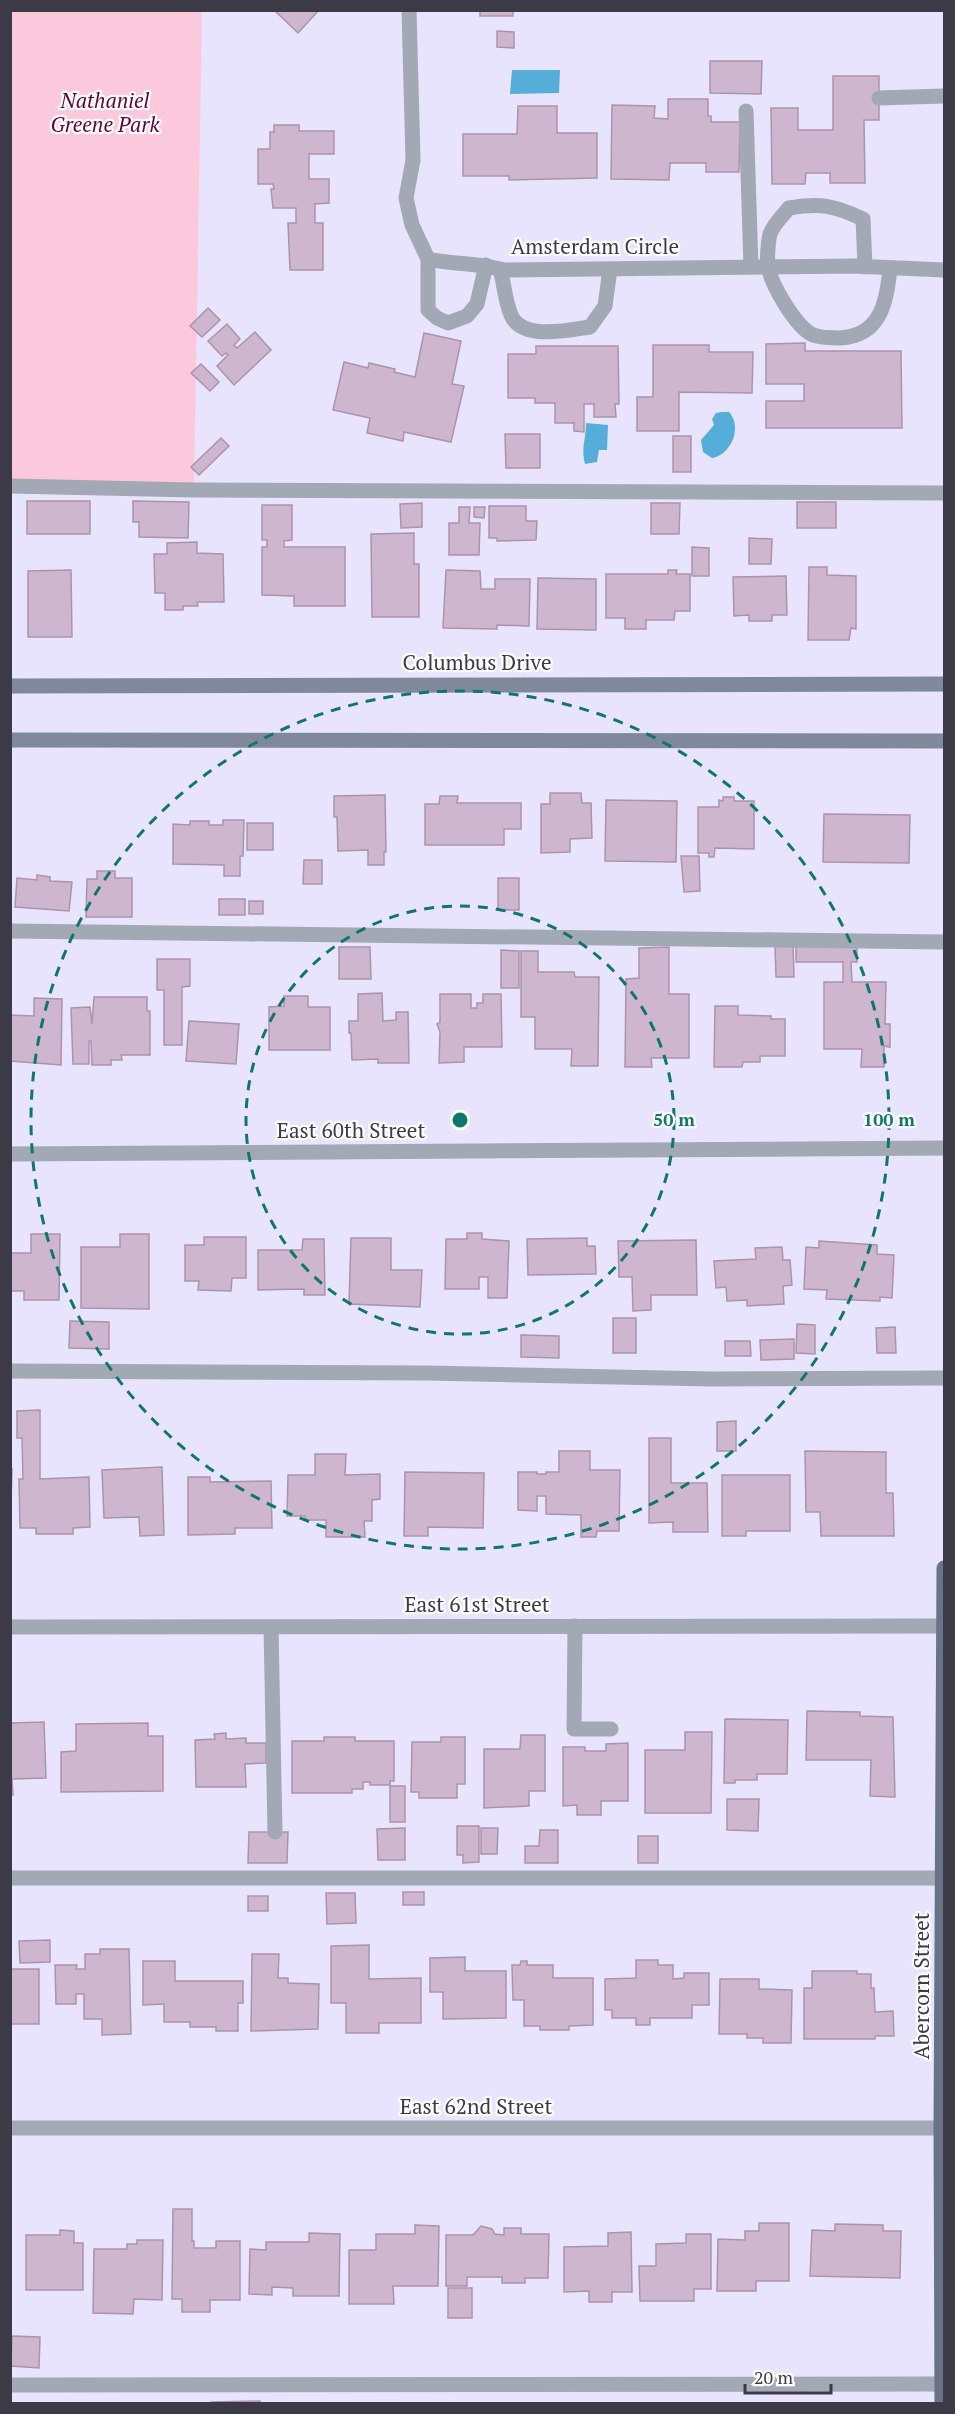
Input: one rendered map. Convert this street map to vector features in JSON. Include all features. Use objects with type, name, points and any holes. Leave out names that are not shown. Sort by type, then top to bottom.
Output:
[{"type":"main road","name":"Abercorn Street","points":[[942,2403],[945,1568]]},
{"type":"street","points":[[409,10],[413,160],[406,198],[412,225],[428,259],[428,310],[447,323],[467,316],[477,304],[493,267]]},
{"type":"street","points":[[879,98],[945,96]]},
{"type":"street","points":[[746,111],[751,267]]},
{"type":"street","points":[[866,267],[863,219],[842,209],[817,204],[789,208],[770,232],[768,267],[789,314],[812,334],[830,338],[854,337],[878,318],[887,297],[890,268]]},
{"type":"street","name":"Amsterdam Circle","points":[[428,259],[447,264],[493,267],[610,269],[866,267],[945,270]]},
{"type":"street","points":[[493,267],[512,317],[526,329],[552,333],[590,327],[605,306],[610,269]]},
{"type":"street","points":[[10,486],[206,490],[945,493]]},
{"type":"street","name":"Columbus Drive","points":[[10,686],[945,684]]},
{"type":"street","points":[[10,740],[945,741]]},
{"type":"street","points":[[10,931],[945,942]]},
{"type":"street","name":"East 60th Street","points":[[10,1154],[945,1148]]},
{"type":"street","points":[[10,1371],[428,1373],[711,1379],[945,1378]]},
{"type":"street","points":[[575,1626],[574,1729],[611,1729]]},
{"type":"street","name":"East 61st Street","points":[[10,1627],[944,1626]]},
{"type":"street","points":[[271,1627],[275,1832]]},
{"type":"street","points":[[10,1878],[944,1878]]},
{"type":"street","name":"East 62nd Street","points":[[10,2128],[943,2129]]},
{"type":"street","points":[[10,2385],[942,2384]]},
{"type":"green space","name":"Nathaniel Greene Park","points":[[11,11],[202,11],[194,490],[11,486]]},
{"type":"water","points":[[512,70],[560,70],[559,93],[510,94]]},
{"type":"water","points":[[729,412],[733,418],[735,432],[725,452],[712,458],[703,452],[701,440],[714,425],[712,419],[716,413]]},
{"type":"water","points":[[586,423],[608,425],[607,450],[599,450],[597,462],[585,464],[584,448]]},
{"type":"building","points":[[274,10],[319,10],[298,33]]},
{"type":"building","points":[[480,10],[513,10],[513,16],[480,16]]},
{"type":"building","points":[[497,31],[514,32],[514,48],[497,47]]},
{"type":"building","points":[[710,61],[762,61],[761,94],[710,93]]},
{"type":"building","points":[[833,76],[879,76],[879,120],[864,120],[865,183],[830,183],[830,173],[806,173],[805,184],[772,184],[771,108],[798,108],[798,130],[833,130]]},
{"type":"building","points":[[668,99],[708,99],[708,116],[711,116],[711,122],[740,122],[739,172],[706,172],[706,163],[670,163],[669,180],[611,179],[612,105],[655,106],[654,118],[668,119]]},
{"type":"building","points":[[518,106],[557,106],[557,133],[597,133],[597,178],[509,180],[509,176],[463,176],[463,134],[517,134]]},
{"type":"building","points":[[274,125],[299,125],[299,131],[334,131],[334,154],[309,154],[309,179],[329,179],[329,203],[315,204],[315,223],[323,223],[323,270],[290,270],[288,223],[296,223],[296,208],[273,208],[271,189],[274,189],[273,184],[258,184],[258,149],[270,149],[270,132],[274,132]]},
{"type":"building","points":[[208,308],[220,320],[202,337],[190,326]]},
{"type":"building","points":[[227,324],[240,339],[234,345],[237,348],[255,332],[271,350],[234,385],[217,366],[228,355],[226,353],[222,356],[208,341]]},
{"type":"building","points":[[424,333],[461,341],[452,384],[464,386],[451,442],[404,432],[403,441],[367,433],[370,418],[333,410],[344,362],[368,368],[369,363],[395,369],[394,372],[415,377]]},
{"type":"building","points":[[805,343],[805,351],[901,351],[902,428],[766,428],[766,401],[804,401],[804,384],[766,384],[766,344]]},
{"type":"building","points":[[653,345],[709,345],[709,352],[753,352],[752,393],[679,392],[679,431],[637,431],[637,397],[653,397]]},
{"type":"building","points":[[536,346],[618,346],[619,404],[615,404],[616,417],[594,417],[594,404],[584,404],[584,432],[574,431],[574,423],[555,423],[555,403],[535,403],[535,398],[508,398],[508,354],[536,354]]},
{"type":"building","points":[[201,364],[219,382],[210,391],[191,373]]},
{"type":"building","points":[[505,434],[540,434],[540,468],[506,468]]},
{"type":"building","points":[[673,436],[691,436],[691,472],[673,472]]},
{"type":"building","points":[[221,438],[229,446],[199,475],[191,467]]},
{"type":"building","points":[[27,501],[90,501],[90,534],[27,534]]},
{"type":"building","points":[[133,501],[189,502],[188,538],[139,537],[139,522],[133,522]]},
{"type":"building","points":[[797,502],[836,502],[836,528],[797,528]]},
{"type":"building","points":[[422,503],[422,527],[401,528],[400,504]]},
{"type":"building","points":[[651,503],[680,503],[679,534],[651,534]]},
{"type":"building","points":[[262,505],[292,505],[292,540],[284,541],[284,547],[345,547],[345,606],[294,606],[294,596],[262,595],[262,547],[267,547],[267,540],[262,540]]},
{"type":"building","points":[[489,506],[526,506],[526,521],[537,521],[536,540],[497,541],[497,538],[489,538]]},
{"type":"building","points":[[459,507],[470,507],[469,523],[480,523],[479,555],[449,555],[449,523],[459,523]]},
{"type":"building","points":[[474,507],[485,507],[484,518],[474,517]]},
{"type":"building","points":[[414,533],[414,564],[419,564],[419,617],[372,617],[371,534]]},
{"type":"building","points":[[749,538],[772,539],[771,564],[749,564]]},
{"type":"building","points":[[197,542],[197,553],[223,554],[224,602],[197,602],[198,606],[183,606],[183,610],[165,610],[165,593],[155,593],[154,554],[167,554],[167,543]]},
{"type":"building","points":[[692,547],[709,548],[709,576],[692,576]]},
{"type":"building","points":[[809,567],[827,567],[827,575],[856,576],[856,629],[851,628],[849,640],[808,640]]},
{"type":"building","points":[[71,570],[72,637],[28,637],[28,571]]},
{"type":"building","points":[[446,570],[480,571],[481,589],[495,589],[495,579],[530,579],[529,626],[497,625],[497,629],[443,628]]},
{"type":"building","points":[[668,570],[677,570],[676,574],[690,574],[690,611],[675,611],[674,620],[646,620],[646,629],[625,629],[625,618],[606,618],[606,574],[668,574]]},
{"type":"building","points":[[786,576],[787,615],[772,615],[772,621],[749,621],[749,615],[734,616],[733,577]]},
{"type":"building","points":[[538,578],[596,579],[596,630],[537,629]]},
{"type":"building","points":[[550,793],[581,793],[582,803],[591,803],[592,838],[570,839],[570,852],[541,853],[541,804],[550,804]]},
{"type":"building","points":[[385,795],[386,852],[384,852],[384,865],[368,865],[368,850],[338,851],[334,796]]},
{"type":"building","points":[[440,796],[458,796],[457,803],[521,803],[521,829],[504,829],[504,845],[425,845],[425,804],[439,804]]},
{"type":"building","points":[[723,797],[734,797],[734,801],[754,801],[754,849],[715,848],[714,857],[709,857],[709,853],[698,853],[698,807],[719,807],[719,800],[723,801]]},
{"type":"building","points":[[606,800],[677,801],[676,862],[605,861]]},
{"type":"building","points":[[824,814],[910,815],[909,863],[823,862]]},
{"type":"building","points":[[223,820],[244,820],[240,876],[224,876],[224,865],[173,864],[173,824],[190,825],[190,821],[209,821],[209,825],[223,825]]},
{"type":"building","points":[[247,823],[273,823],[273,850],[247,850]]},
{"type":"building","points":[[681,856],[699,856],[700,891],[684,892]]},
{"type":"building","points":[[304,860],[322,860],[322,884],[303,884]]},
{"type":"building","points":[[97,871],[115,871],[115,878],[132,878],[132,917],[86,917],[87,879],[97,879]]},
{"type":"building","points":[[37,875],[50,877],[50,881],[72,882],[69,911],[15,907],[17,878],[37,880]]},
{"type":"building","points":[[498,878],[519,878],[519,910],[498,910]]},
{"type":"building","points":[[219,899],[245,899],[245,915],[219,915]]},
{"type":"building","points":[[249,901],[263,901],[263,914],[249,914]]},
{"type":"building","points":[[796,945],[857,946],[857,962],[851,962],[852,982],[886,982],[885,1024],[890,1024],[890,1047],[884,1046],[884,1067],[861,1067],[862,1049],[824,1049],[824,982],[843,982],[843,962],[796,962]]},
{"type":"building","points":[[775,946],[793,946],[794,977],[776,977]]},
{"type":"building","points":[[339,947],[370,947],[371,979],[339,979]]},
{"type":"building","points":[[669,947],[669,994],[689,994],[689,1058],[651,1058],[652,1067],[625,1067],[626,979],[639,978],[639,948]]},
{"type":"building","points":[[501,950],[519,951],[519,988],[501,988]]},
{"type":"building","points":[[521,951],[538,951],[538,972],[574,972],[575,977],[599,977],[598,1066],[571,1066],[572,1049],[535,1049],[535,1017],[521,1017]]},
{"type":"building","points":[[157,959],[190,959],[190,986],[182,987],[182,1045],[164,1045],[164,990],[157,990]]},
{"type":"building","points":[[382,993],[383,1021],[396,1020],[396,1012],[408,1012],[409,1063],[378,1063],[378,1059],[352,1060],[349,1021],[358,1021],[358,994]]},
{"type":"building","points":[[440,994],[471,994],[471,1008],[477,1008],[477,1003],[483,1003],[483,994],[501,994],[502,1047],[464,1047],[464,1062],[439,1063],[440,1032],[437,1024],[440,1022]]},
{"type":"building","points":[[284,996],[308,996],[308,1007],[330,1007],[330,1050],[269,1050],[269,1007],[284,1006]]},
{"type":"building","points":[[94,997],[147,997],[147,1011],[150,1011],[150,1055],[121,1055],[122,1060],[111,1060],[111,1065],[92,1065],[91,1041],[89,1041],[89,1064],[73,1064],[71,1008],[90,1007],[92,1024]]},
{"type":"building","points":[[34,998],[62,999],[61,1065],[10,1061],[10,1015],[34,1016]]},
{"type":"building","points":[[715,1006],[738,1006],[738,1015],[771,1016],[771,1019],[785,1019],[785,1056],[760,1056],[760,1062],[743,1062],[742,1067],[714,1067]]},
{"type":"building","points":[[189,1021],[239,1024],[236,1064],[186,1061]]},
{"type":"building","points":[[467,1233],[482,1233],[482,1239],[509,1241],[507,1298],[488,1298],[488,1277],[479,1277],[479,1289],[445,1289],[446,1239],[467,1239]]},
{"type":"building","points":[[31,1234],[60,1234],[59,1300],[24,1300],[24,1291],[10,1291],[10,1253],[31,1253]]},
{"type":"building","points":[[120,1234],[149,1234],[149,1309],[81,1308],[81,1247],[120,1247]]},
{"type":"building","points":[[204,1237],[246,1237],[246,1278],[232,1278],[231,1291],[198,1290],[199,1281],[185,1281],[185,1245],[204,1245]]},
{"type":"building","points":[[351,1238],[391,1238],[391,1270],[422,1270],[420,1307],[349,1304]]},
{"type":"building","points":[[587,1238],[587,1246],[595,1246],[596,1274],[528,1275],[527,1239]]},
{"type":"building","points":[[303,1239],[324,1239],[325,1295],[304,1295],[304,1289],[258,1290],[258,1250],[302,1250]]},
{"type":"building","points":[[696,1240],[697,1295],[651,1295],[651,1310],[633,1311],[632,1277],[619,1277],[618,1241]]},
{"type":"building","points":[[819,1241],[877,1245],[877,1254],[894,1255],[892,1298],[880,1297],[880,1301],[826,1299],[827,1290],[804,1289],[806,1247],[819,1248]]},
{"type":"building","points":[[782,1247],[783,1260],[790,1260],[792,1285],[783,1286],[784,1304],[747,1306],[747,1300],[727,1301],[726,1287],[716,1288],[714,1261],[756,1259],[755,1248]]},
{"type":"building","points":[[613,1318],[636,1318],[636,1353],[613,1353]]},
{"type":"building","points":[[70,1321],[109,1322],[109,1349],[69,1348]]},
{"type":"building","points":[[797,1324],[815,1325],[815,1354],[796,1353]]},
{"type":"building","points":[[895,1327],[896,1353],[877,1353],[876,1328]]},
{"type":"building","points":[[521,1335],[559,1336],[559,1358],[521,1357]]},
{"type":"building","points":[[794,1339],[794,1359],[761,1360],[760,1340]]},
{"type":"building","points":[[725,1341],[750,1341],[751,1356],[725,1356]]},
{"type":"building","points":[[40,1410],[40,1479],[89,1477],[90,1527],[73,1528],[73,1534],[36,1534],[36,1528],[20,1528],[19,1479],[23,1479],[22,1438],[17,1438],[17,1411]]},
{"type":"building","points":[[736,1421],[736,1451],[717,1451],[717,1422]]},
{"type":"building","points":[[649,1438],[671,1438],[671,1483],[707,1483],[708,1532],[673,1532],[673,1522],[649,1523]]},
{"type":"building","points":[[559,1451],[590,1451],[590,1470],[620,1470],[619,1531],[597,1531],[596,1537],[581,1537],[581,1515],[546,1514],[546,1496],[537,1496],[537,1511],[518,1510],[518,1472],[546,1474],[546,1472],[559,1472]]},
{"type":"building","points":[[805,1451],[886,1452],[886,1493],[893,1493],[894,1536],[821,1536],[820,1512],[806,1512]]},
{"type":"building","points":[[315,1454],[346,1454],[345,1475],[380,1474],[380,1499],[372,1500],[372,1521],[364,1521],[365,1537],[326,1537],[326,1520],[306,1520],[305,1516],[287,1516],[288,1475],[315,1475]]},
{"type":"building","points":[[162,1467],[164,1535],[140,1536],[139,1517],[104,1518],[102,1470]]},
{"type":"building","points":[[10,1469],[12,1469],[10,1535]]},
{"type":"building","points":[[405,1472],[484,1473],[483,1528],[428,1527],[428,1536],[404,1536]]},
{"type":"building","points":[[722,1475],[790,1475],[790,1531],[746,1531],[746,1536],[722,1536]]},
{"type":"building","points":[[188,1477],[210,1477],[210,1482],[271,1481],[272,1528],[235,1528],[235,1534],[188,1535]]},
{"type":"building","points":[[807,1711],[860,1712],[860,1716],[893,1717],[895,1797],[870,1796],[871,1760],[806,1760]]},
{"type":"building","points":[[725,1719],[788,1720],[787,1774],[757,1774],[757,1780],[735,1780],[735,1783],[724,1783]]},
{"type":"building","points":[[44,1722],[46,1778],[12,1779],[13,1795],[10,1795],[11,1723]]},
{"type":"building","points":[[148,1723],[148,1736],[163,1736],[163,1791],[61,1792],[61,1752],[76,1751],[76,1724]]},
{"type":"building","points":[[685,1732],[712,1732],[711,1813],[645,1813],[645,1750],[685,1750]]},
{"type":"building","points":[[226,1733],[226,1739],[246,1738],[246,1743],[266,1743],[266,1763],[245,1764],[246,1787],[196,1787],[195,1740],[215,1739],[214,1734]]},
{"type":"building","points":[[521,1735],[545,1735],[545,1791],[529,1791],[529,1806],[484,1808],[484,1749],[520,1749]]},
{"type":"building","points":[[324,1737],[355,1737],[355,1741],[394,1741],[394,1781],[390,1781],[390,1785],[370,1785],[370,1782],[363,1782],[363,1789],[352,1789],[352,1793],[292,1793],[292,1741],[324,1741]]},
{"type":"building","points":[[441,1737],[465,1737],[465,1784],[457,1784],[457,1798],[419,1798],[419,1792],[411,1792],[412,1742],[441,1742]]},
{"type":"building","points":[[628,1743],[628,1801],[601,1801],[601,1815],[577,1815],[577,1805],[563,1806],[563,1747],[585,1747],[585,1751],[606,1751],[606,1744]]},
{"type":"building","points":[[390,1786],[405,1786],[405,1822],[390,1822]]},
{"type":"building","points":[[727,1799],[759,1799],[758,1831],[727,1830]]},
{"type":"building","points":[[457,1826],[479,1826],[479,1862],[463,1863],[463,1855],[457,1855]]},
{"type":"building","points":[[405,1828],[405,1860],[378,1860],[377,1829]]},
{"type":"building","points":[[481,1828],[498,1828],[497,1854],[481,1854]]},
{"type":"building","points":[[540,1830],[558,1830],[558,1863],[525,1863],[525,1846],[539,1846]]},
{"type":"building","points":[[249,1832],[288,1832],[287,1863],[248,1863]]},
{"type":"building","points":[[638,1836],[658,1836],[658,1863],[638,1863]]},
{"type":"building","points":[[403,1892],[424,1892],[424,1905],[403,1905]]},
{"type":"building","points":[[326,1893],[355,1893],[356,1923],[327,1924]]},
{"type":"building","points":[[248,1896],[268,1896],[268,1911],[248,1911]]},
{"type":"building","points":[[50,1940],[50,1962],[20,1963],[19,1941]]},
{"type":"building","points":[[369,1945],[369,1979],[421,1978],[421,2023],[379,2023],[379,2033],[346,2033],[346,2003],[331,2003],[331,1946]]},
{"type":"building","points":[[10,1946],[11,1969],[39,1969],[39,2024],[10,2024]]},
{"type":"building","points":[[100,1949],[129,1949],[131,2034],[102,2035],[102,2019],[84,2019],[84,1994],[76,1994],[76,2004],[56,2004],[55,1965],[77,1965],[76,1969],[85,1969],[85,1954],[100,1954]]},
{"type":"building","points":[[252,1954],[279,1954],[278,1978],[288,1978],[288,1983],[319,1984],[318,2029],[251,2031]]},
{"type":"building","points":[[465,1957],[465,1971],[506,1971],[506,2018],[443,2019],[443,1992],[430,1992],[430,1958]]},
{"type":"building","points":[[636,1960],[658,1960],[658,1965],[673,1965],[673,1979],[684,1978],[684,1973],[709,1973],[709,2005],[692,2005],[692,2018],[650,2018],[650,2025],[636,2025],[636,2018],[612,2018],[612,2010],[605,2010],[605,1979],[636,1978]]},
{"type":"building","points":[[143,1961],[175,1961],[175,1981],[243,1981],[243,2003],[238,2003],[238,2031],[216,2031],[216,2027],[190,2027],[190,2022],[164,2022],[164,2004],[143,2005]]},
{"type":"building","points":[[521,1961],[527,1961],[527,1965],[553,1965],[553,1978],[593,1978],[593,2025],[569,2026],[569,2030],[540,2030],[540,2026],[524,2026],[524,2000],[513,2000],[512,1965],[520,1965]]},
{"type":"building","points":[[812,1971],[857,1971],[857,1974],[871,1974],[875,2012],[893,2011],[894,2036],[875,2036],[875,2039],[804,2039],[804,1988],[812,1988]]},
{"type":"building","points":[[720,1979],[759,1979],[759,1989],[792,1990],[791,2043],[763,2043],[763,2038],[747,2038],[747,2034],[719,2034]]},
{"type":"building","points":[[173,2209],[192,2209],[194,2248],[216,2248],[216,2241],[240,2241],[240,2300],[210,2300],[210,2312],[182,2312],[182,2299],[172,2299]]},
{"type":"building","points":[[759,2223],[789,2223],[789,2281],[756,2281],[756,2291],[717,2291],[718,2239],[745,2240],[745,2231],[759,2231]]},
{"type":"building","points":[[835,2224],[883,2225],[883,2231],[901,2231],[900,2278],[810,2276],[812,2230],[835,2231]]},
{"type":"building","points":[[415,2225],[439,2226],[438,2286],[393,2286],[394,2304],[349,2304],[349,2250],[376,2250],[376,2234],[415,2234]]},
{"type":"building","points":[[481,2226],[492,2229],[495,2234],[504,2235],[504,2228],[521,2228],[521,2234],[549,2234],[548,2278],[525,2278],[525,2283],[502,2283],[502,2277],[467,2277],[467,2286],[446,2286],[446,2235],[473,2235]]},
{"type":"building","points":[[60,2230],[74,2231],[74,2243],[83,2243],[83,2290],[26,2290],[26,2235],[60,2235]]},
{"type":"building","points":[[631,2232],[632,2292],[612,2292],[612,2302],[589,2302],[589,2291],[564,2292],[564,2247],[608,2246],[608,2233]]},
{"type":"building","points":[[309,2233],[340,2234],[339,2296],[293,2296],[293,2288],[272,2287],[272,2295],[249,2294],[250,2249],[266,2250],[266,2242],[309,2242]]},
{"type":"building","points":[[686,2234],[711,2234],[711,2289],[694,2289],[694,2301],[640,2301],[639,2266],[656,2266],[656,2244],[686,2243]]},
{"type":"building","points":[[137,2240],[163,2240],[162,2300],[134,2299],[133,2314],[93,2313],[94,2249],[127,2249],[127,2244],[137,2244]]},
{"type":"building","points":[[448,2288],[472,2288],[472,2318],[448,2318]]},
{"type":"building","points":[[12,2336],[40,2337],[39,2368],[11,2366]]},
{"type":"building","points":[[260,2401],[260,2404],[211,2404],[211,2402]]}]
